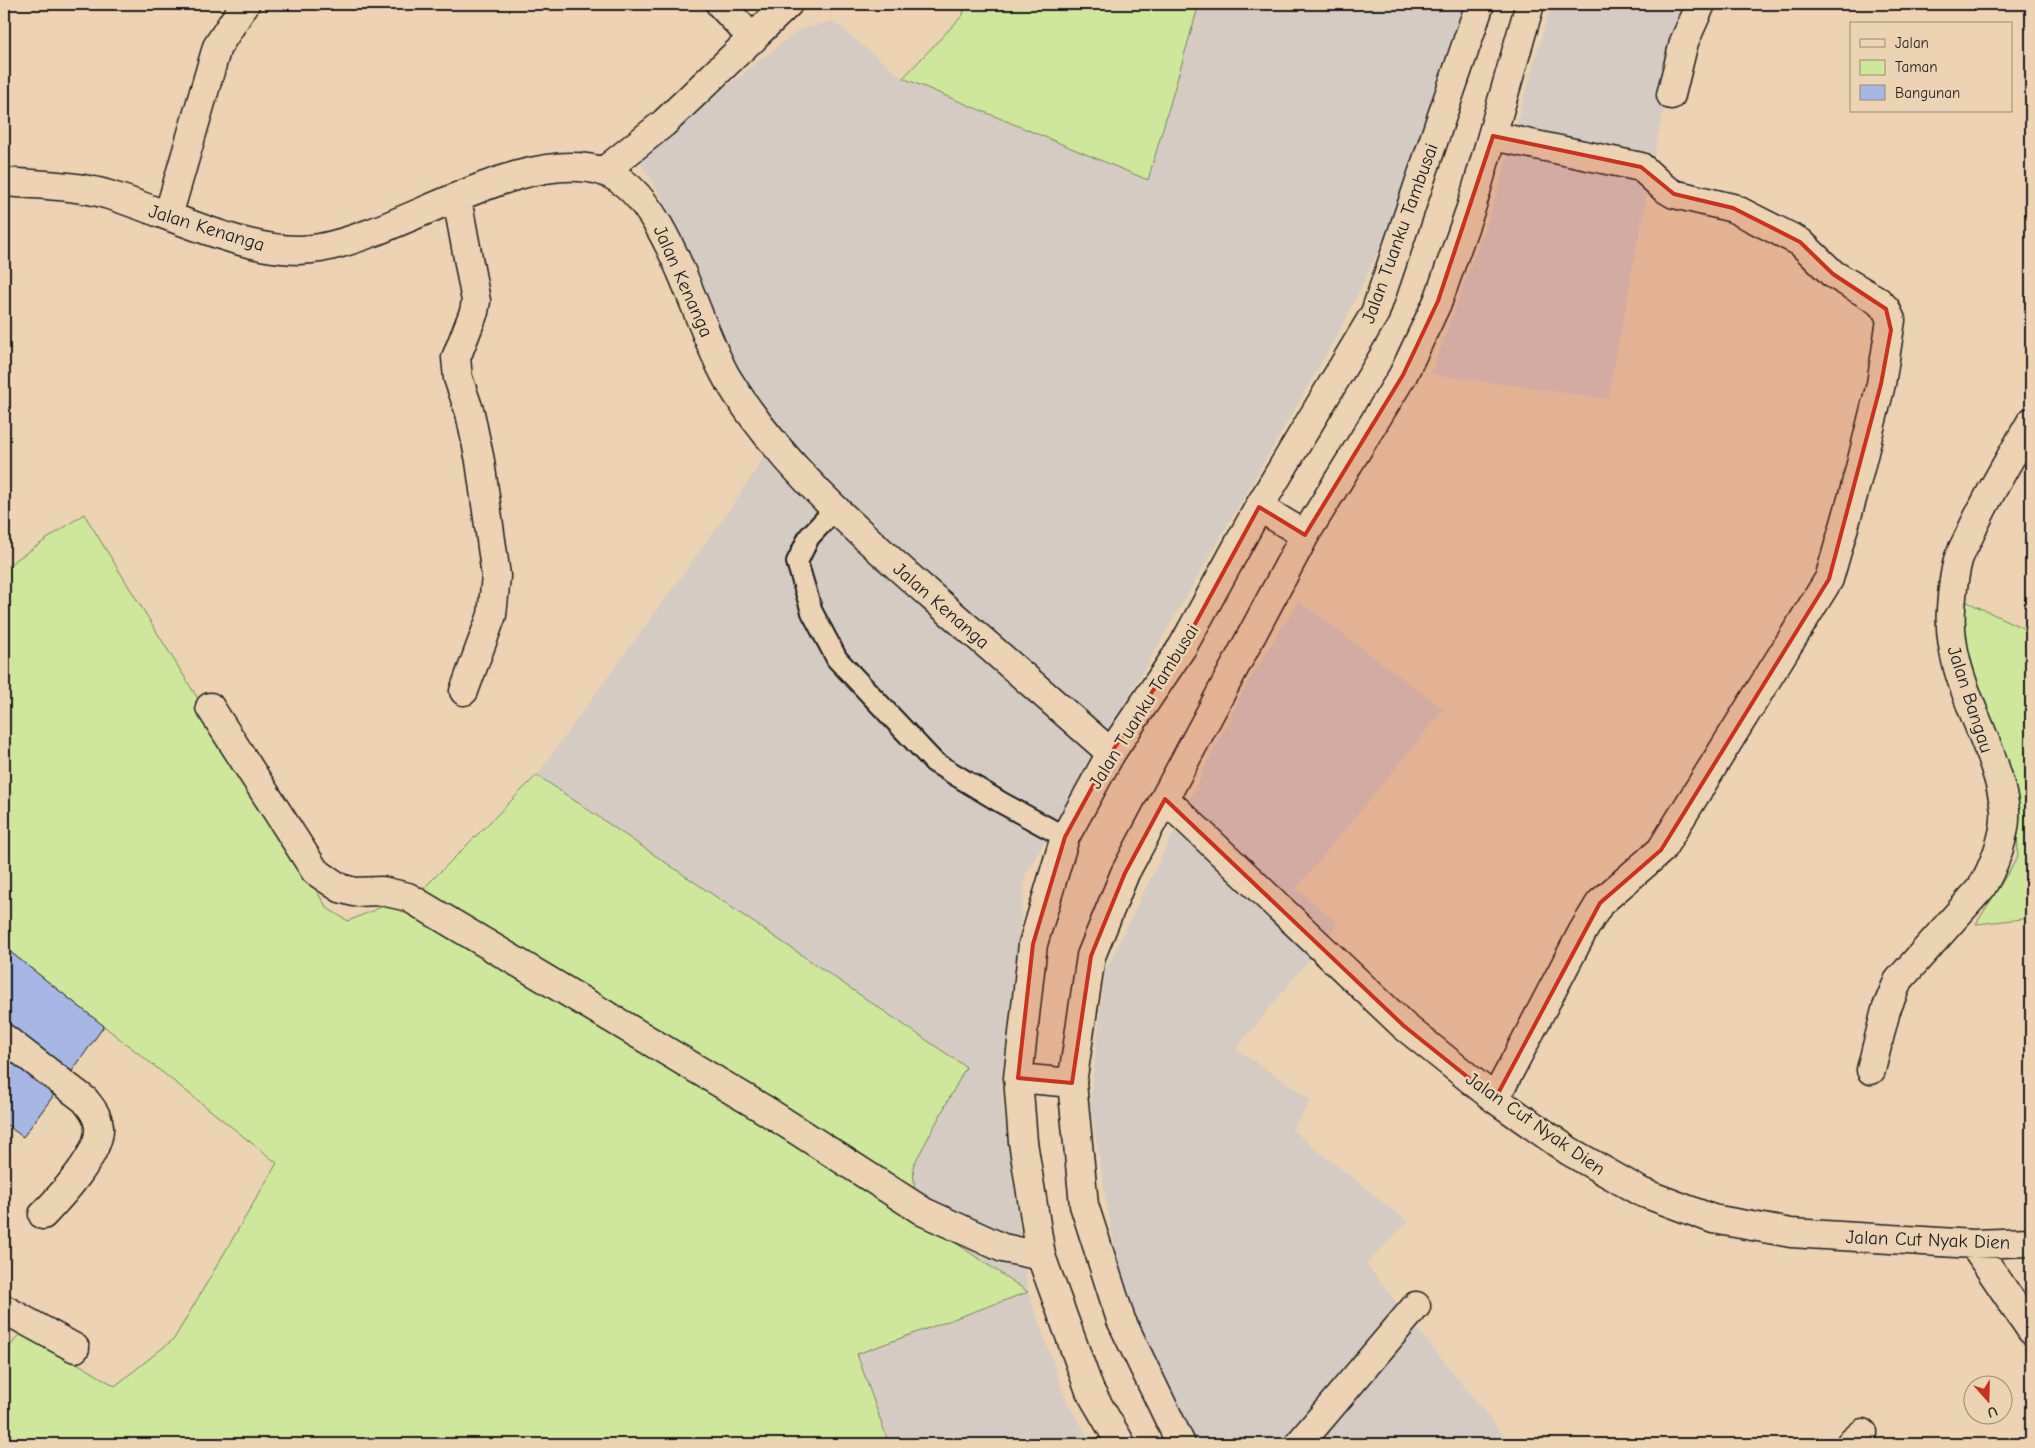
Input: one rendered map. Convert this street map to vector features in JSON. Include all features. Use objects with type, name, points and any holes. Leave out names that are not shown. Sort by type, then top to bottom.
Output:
[{"type":"street","points":[[168,216],[217,47],[245,4]]},
{"type":"street","points":[[720,4],[753,38]]},
{"type":"street","points":[[604,171],[664,122],[788,4]]},
{"type":"street","name":"Jalan Tuanku Tambusai","points":[[1121,1444],[1090,1391],[1041,1256],[1023,1142],[1018,1078],[1033,944],[1066,837],[1111,753],[1183,646],[1259,507],[1375,313],[1480,4]]},
{"type":"street","points":[[1181,1444],[1121,1320],[1084,1205],[1072,1083],[1091,956],[1125,873],[1305,535],[1403,375],[1430,317],[1472,205],[1530,4]]},
{"type":"street","points":[[1670,95],[1684,42],[1701,4]]},
{"type":"street","points":[[1493,136],[1641,167],[1664,188],[1674,194],[1733,208],[1800,242],[1833,274],[1877,300],[1886,309],[1891,320],[1881,384],[1854,492],[1829,578],[1662,850],[1600,903],[1583,931],[1495,1099]]},
{"type":"street","name":"Jalan Kenanga","points":[[4,182],[106,194],[266,248],[317,249],[361,238],[516,175],[566,166],[604,171],[628,186],[657,220],[726,376],[763,432],[849,524],[1111,753]]},
{"type":"street","points":[[457,198],[476,301],[474,312],[458,353],[457,368],[470,413],[480,461],[496,576],[492,615],[464,691]]},
{"type":"street","name":"Jalan Bangau","points":[[1871,1070],[1886,1010],[1898,982],[1981,888],[1992,871],[1998,852],[2005,812],[2000,788],[1957,667],[1952,638],[1951,609],[1958,560],[1982,508],[2031,422]]},
{"type":"street","points":[[1259,507],[1305,535]]},
{"type":"street","points":[[210,707],[285,827],[315,871],[326,880],[340,888],[354,892],[382,891],[408,896],[762,1108],[924,1212],[1002,1248],[1041,1256]]},
{"type":"street","name":"Jalan Cut Nyak Dien","points":[[1165,799],[1404,1026],[1495,1099],[1569,1151],[1641,1192],[1713,1219],[1791,1233],[1972,1244],[2031,1242]]},
{"type":"street","points":[[4,1038],[85,1100],[96,1113],[100,1129],[90,1155],[66,1192],[43,1215]]},
{"type":"street","points":[[1018,1078],[1072,1083]]},
{"type":"street","points":[[1972,1244],[2031,1330]]},
{"type":"street","points":[[1298,1444],[1416,1306]]},
{"type":"street","points":[[4,1309],[75,1348]]},
{"type":"lane","points":[[835,509],[809,537],[797,562],[812,612],[837,659],[934,762],[1002,803],[1066,837]]},
{"type":"highlighted area","points":[[1493,136],[1641,167],[1674,194],[1733,208],[1800,242],[1833,274],[1886,309],[1891,330],[1881,384],[1829,579],[1661,850],[1600,903],[1495,1099],[1404,1026],[1165,799],[1125,873],[1091,956],[1072,1083],[1018,1078],[1033,944],[1065,837],[1111,753],[1183,646],[1259,507],[1305,535],[1403,375],[1438,301]]},
{"type":"shaded area","points":[[1199,4],[1463,4],[1385,238],[1339,332],[1026,874],[1001,1085],[1028,1292],[916,1217],[913,1166],[965,1067],[537,775],[733,505],[782,430],[723,352],[692,267],[660,195],[637,156],[799,30],[832,21],[903,78],[1148,180]]},
{"type":"shaded area","points":[[1551,4],[1683,4],[1608,399],[1431,374],[1496,196]]},
{"type":"shaded area","points":[[1298,601],[1444,709],[1297,888],[1338,924],[1236,1049],[1311,1100],[1292,1130],[1408,1222],[1366,1264],[1510,1444],[1194,1444],[1173,1407],[1120,1280],[1090,1105],[1104,973],[1245,687]]},
{"type":"shaded area","points":[[1028,1292],[1067,1402],[1092,1444],[889,1444],[857,1354]]},
{"type":"green space","points":[[965,4],[1199,4],[1148,180],[903,78],[963,15]]},
{"type":"green space","points":[[84,514],[327,908],[348,921],[422,890],[537,775],[966,1067],[913,1166],[916,1216],[1028,1292],[857,1354],[889,1444],[4,1443],[4,1355],[22,1330],[115,1386],[174,1339],[277,1163],[4,947],[4,568]]},
{"type":"green space","points":[[1961,599],[2031,632],[2031,918],[1976,924],[2018,857],[2016,808],[1961,651]]},
{"type":"building","points":[[4,947],[104,1026],[65,1081],[4,1032]]},
{"type":"building","points":[[4,1045],[59,1088],[23,1137],[4,1123]]}]
